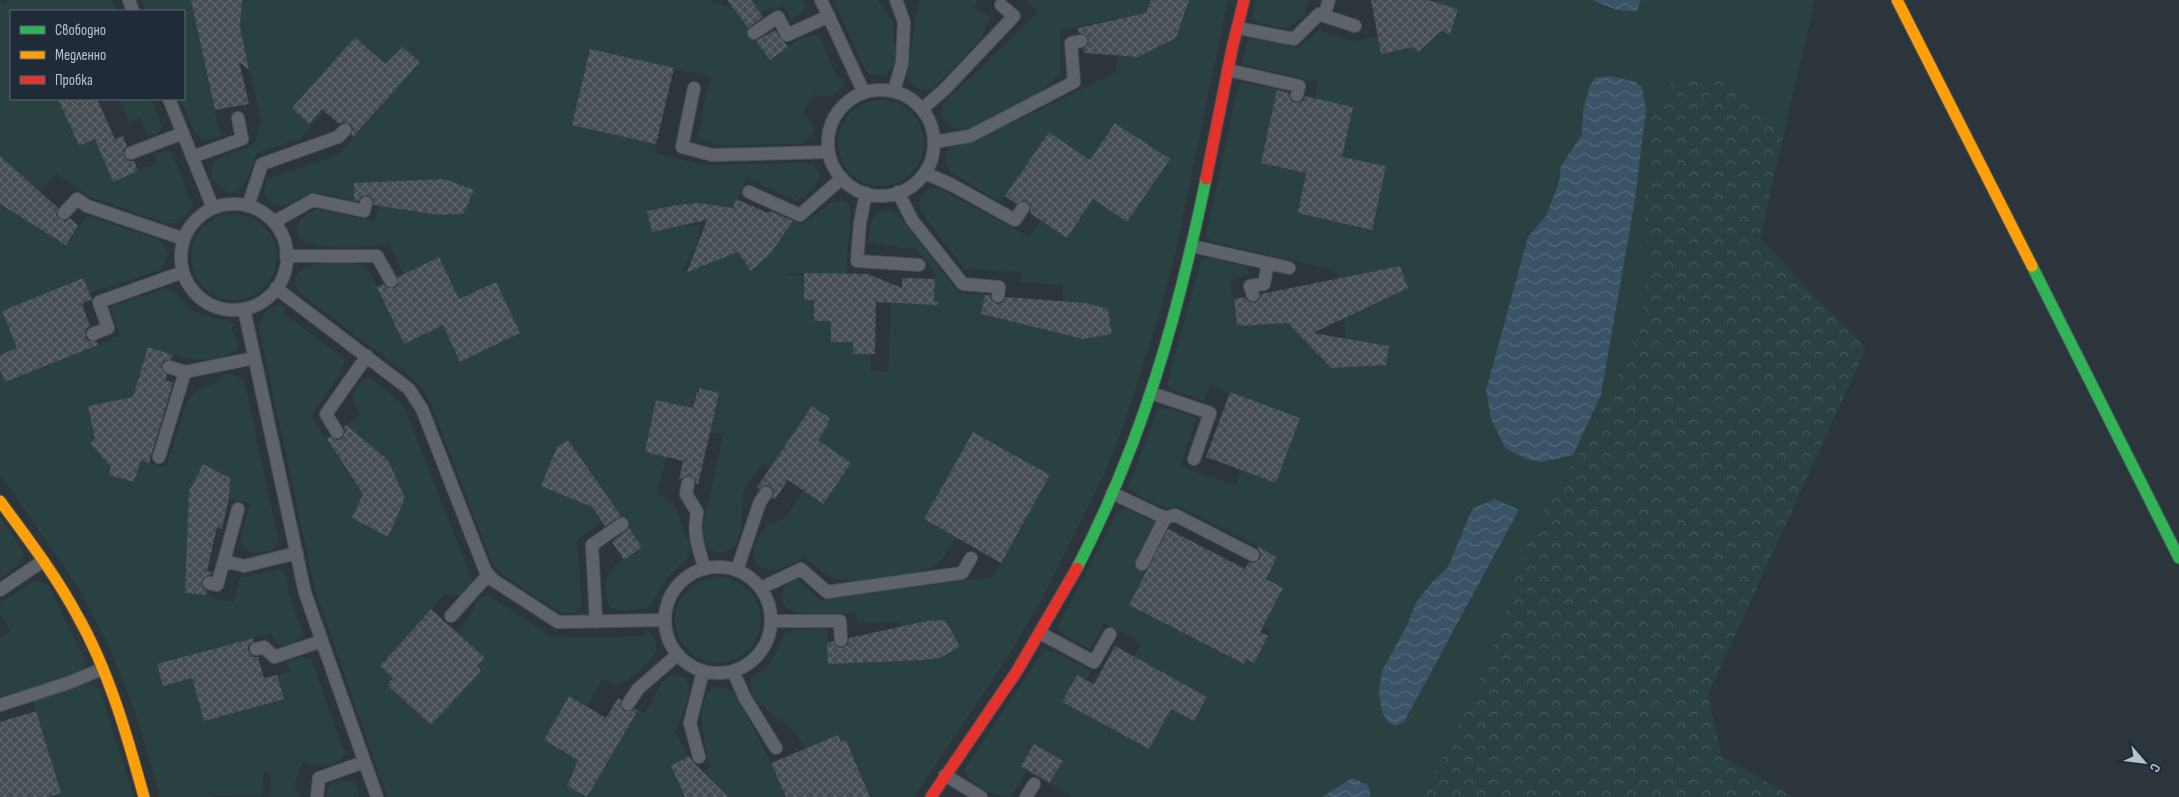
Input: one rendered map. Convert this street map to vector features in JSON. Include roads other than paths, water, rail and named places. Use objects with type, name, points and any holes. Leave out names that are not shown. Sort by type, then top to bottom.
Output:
[{"type":"street","points":[[931,797],[1017,671],[1040,633],[1090,539],[1138,432],[1175,316],[1192,246],[1244,0]]},
{"type":"street","points":[[1897,0],[2179,558]]},
{"type":"street","points":[[0,501],[42,561],[80,622],[102,669],[122,719],[144,797]]},
{"type":"lane","points":[[821,0],[864,93]]},
{"type":"lane","points":[[894,91],[902,63],[904,22],[896,0]]},
{"type":"lane","points":[[1324,16],[1330,0]]},
{"type":"lane","points":[[922,109],[944,90],[1014,16],[1001,5]]},
{"type":"lane","points":[[1238,28],[1294,38],[1319,14],[1355,26]]},
{"type":"lane","points":[[754,33],[778,17],[784,37],[829,16]]},
{"type":"lane","points":[[934,142],[970,136],[1074,82],[1071,43],[1081,41]]},
{"type":"lane","points":[[1228,70],[1299,86],[1297,95]]},
{"type":"lane","points":[[694,88],[682,147],[712,155],[828,152]]},
{"type":"lane","points":[[873,90],[894,91],[905,96],[922,109],[930,121],[934,142],[930,162],[925,173],[912,185],[898,192],[882,195],[866,193],[849,186],[832,164],[828,152],[830,130],[838,111],[848,101],[873,90]]},
{"type":"lane","points":[[169,100],[213,208]]},
{"type":"lane","points":[[192,157],[242,139],[238,118]]},
{"type":"lane","points":[[248,206],[262,164],[338,137],[345,130]]},
{"type":"lane","points":[[131,153],[183,133]]},
{"type":"lane","points":[[925,173],[952,185],[1015,220],[1023,208]]},
{"type":"lane","points":[[749,192],[800,215],[842,178]]},
{"type":"lane","points":[[898,192],[912,220],[963,284],[998,287],[998,296]]},
{"type":"lane","points":[[866,193],[860,223],[856,261],[919,265]]},
{"type":"lane","points":[[64,213],[77,199],[87,206],[184,239]]},
{"type":"lane","points":[[274,222],[313,200],[364,211],[366,203]]},
{"type":"lane","points":[[224,205],[248,206],[264,213],[274,222],[281,234],[286,247],[284,274],[276,288],[257,305],[244,309],[230,310],[216,307],[204,301],[194,292],[183,272],[181,253],[184,239],[199,217],[213,208],[224,205]]},
{"type":"lane","points":[[1192,246],[1289,268]]},
{"type":"lane","points":[[286,256],[377,256],[391,281]]},
{"type":"lane","points":[[1253,295],[1250,286],[1264,284],[1268,264]]},
{"type":"lane","points":[[93,334],[108,328],[99,302],[183,272]]},
{"type":"lane","points":[[276,288],[409,389],[419,402],[488,576],[552,619],[564,623],[665,620]]},
{"type":"lane","points":[[244,309],[305,592],[376,797]]},
{"type":"lane","points":[[337,432],[326,414],[366,356]]},
{"type":"lane","points":[[169,367],[186,372],[254,358]]},
{"type":"lane","points":[[159,456],[186,372]]},
{"type":"lane","points":[[1151,393],[1210,413],[1194,459]]},
{"type":"lane","points":[[688,482],[686,494],[697,512],[694,528],[705,569]]},
{"type":"lane","points":[[737,570],[760,502],[766,493]]},
{"type":"lane","points":[[1112,493],[1166,518],[1175,515],[1253,555]]},
{"type":"lane","points":[[209,583],[217,585],[238,509]]},
{"type":"lane","points":[[1142,564],[1166,518]]},
{"type":"lane","points":[[596,622],[592,545],[622,524]]},
{"type":"lane","points":[[224,561],[244,566],[296,554]]},
{"type":"lane","points":[[761,588],[802,569],[827,592],[962,573],[971,558]]},
{"type":"lane","points":[[0,590],[42,561]]},
{"type":"lane","points":[[716,567],[737,570],[754,580],[761,588],[770,609],[770,631],[760,652],[747,664],[733,671],[713,673],[703,671],[694,667],[678,654],[668,636],[665,620],[666,608],[677,587],[690,575],[716,567]]},
{"type":"lane","points":[[450,616],[488,576]]},
{"type":"lane","points":[[771,621],[840,621],[841,640]]},
{"type":"lane","points":[[1040,633],[1094,662],[1104,655],[1110,634]]},
{"type":"lane","points":[[256,649],[264,647],[274,657],[322,641]]},
{"type":"lane","points":[[628,704],[638,689],[678,654]]},
{"type":"lane","points":[[0,705],[68,683],[102,669]]},
{"type":"lane","points":[[699,758],[690,723],[703,671]]},
{"type":"lane","points":[[733,671],[745,698],[776,748]]},
{"type":"lane","points":[[317,797],[319,778],[364,762]]},
{"type":"lane","points":[[945,775],[982,797]]},
{"type":"lane","points":[[1026,797],[1034,784]]},
{"type":"water","points":[[1592,0],[1641,0],[1637,11],[1625,11]]},
{"type":"water","points":[[1611,76],[1635,82],[1642,87],[1646,110],[1635,200],[1601,395],[1573,455],[1543,462],[1529,460],[1506,449],[1491,419],[1486,390],[1528,237],[1546,216],[1559,182],[1561,166],[1582,134],[1583,111],[1590,85],[1595,78]]},
{"type":"water","points":[[1495,499],[1519,510],[1404,722],[1395,726],[1388,722],[1382,712],[1379,692],[1382,671],[1407,625],[1417,601],[1433,581],[1448,567],[1472,509]]},
{"type":"water","points":[[1352,778],[1368,785],[1370,797],[1322,797]]}]
